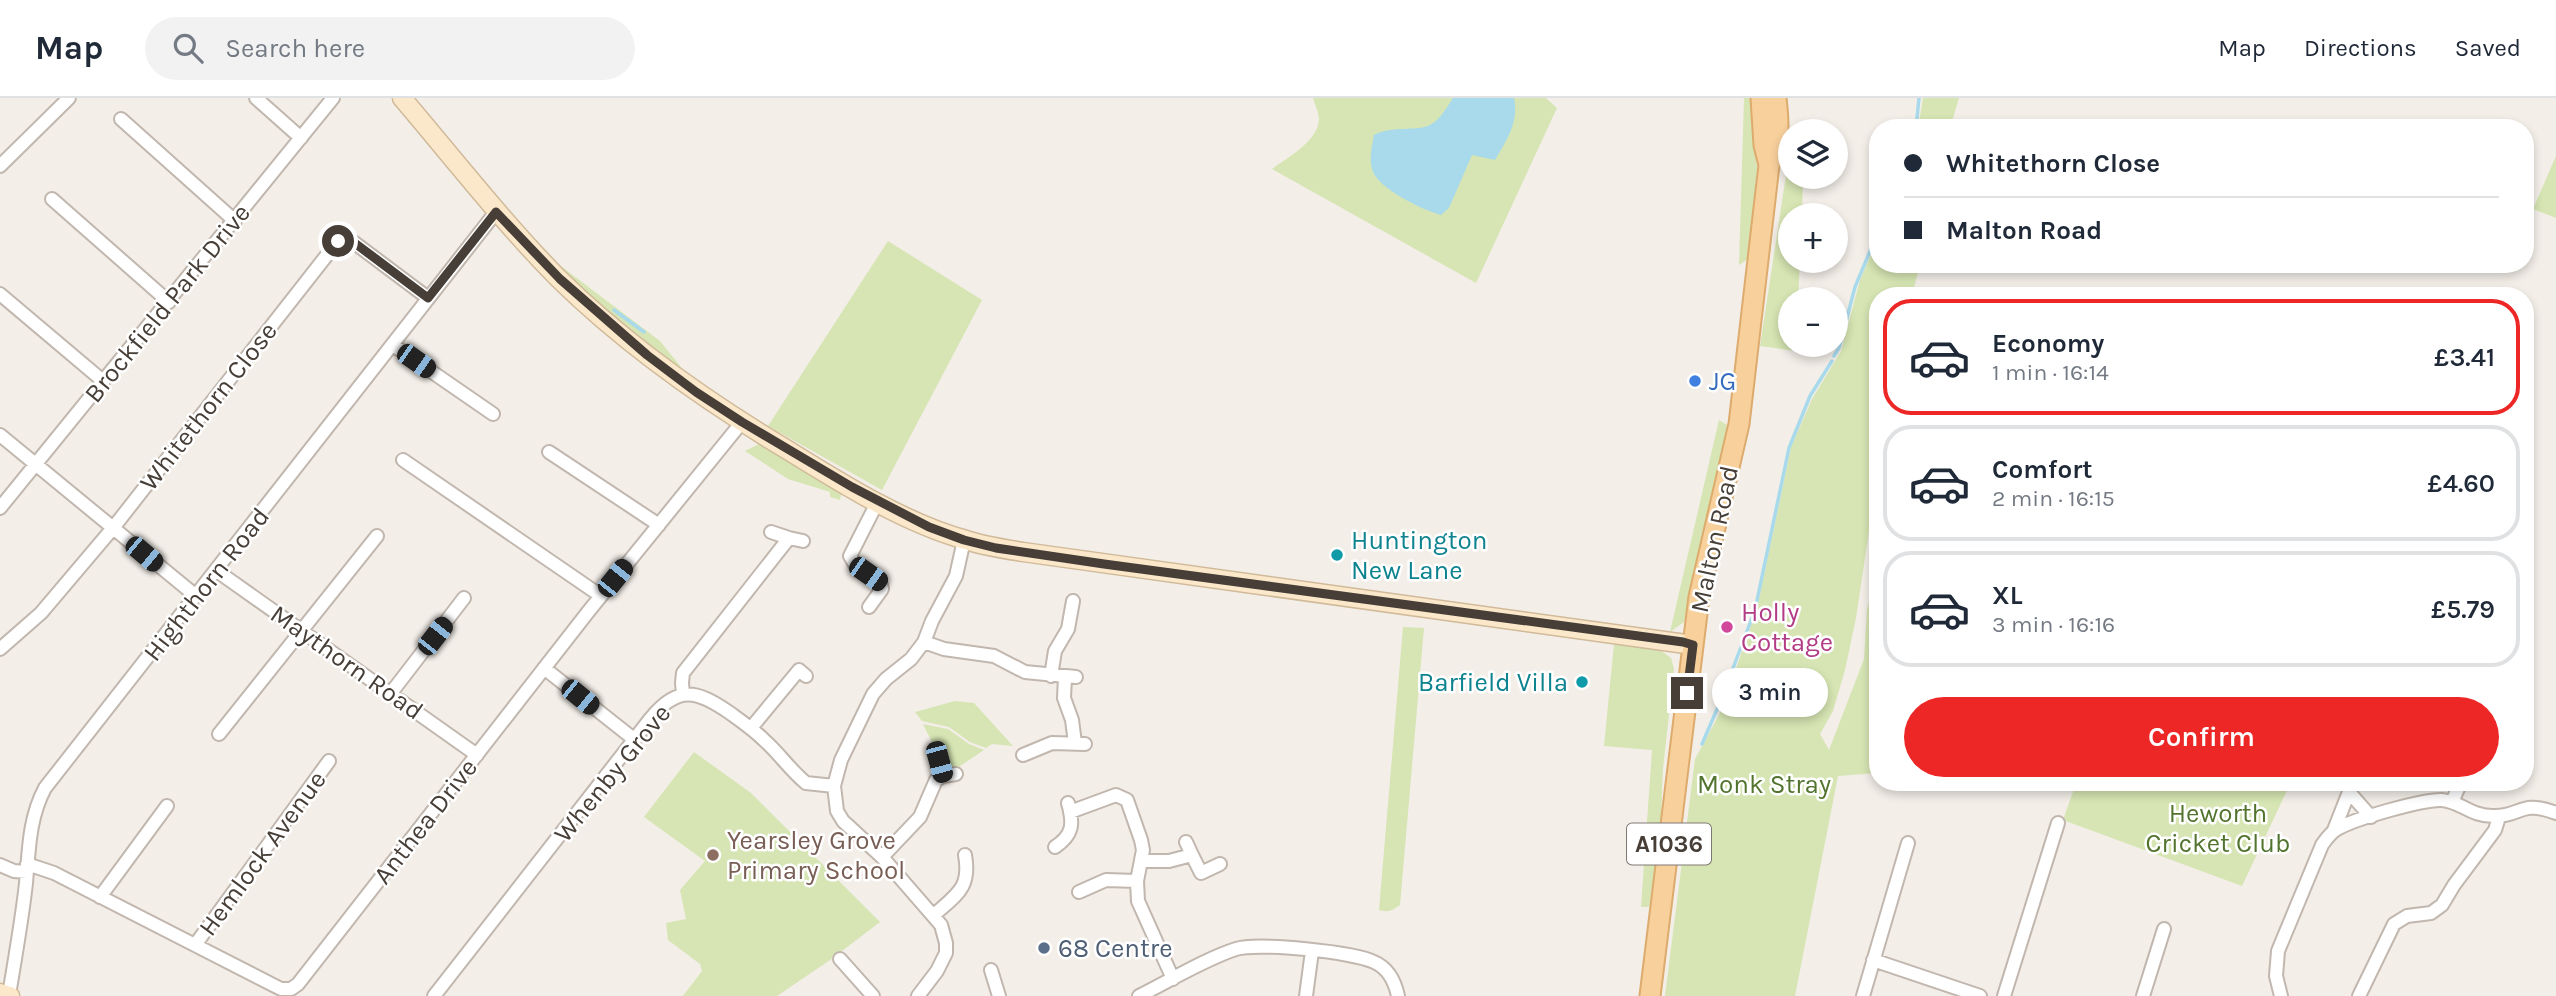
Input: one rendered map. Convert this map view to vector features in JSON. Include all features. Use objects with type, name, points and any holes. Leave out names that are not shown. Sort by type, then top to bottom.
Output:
[{"type":"main road","name":"Malton Road","points":[[1761,98],[1764,145],[1769,165]]},
{"type":"main road","name":"Malton Road","points":[[1650,996],[1699,597],[1739,424],[1769,165],[1779,135],[1776,98]]},
{"type":"street","points":[[0,166],[69,98]]},
{"type":"street","points":[[256,98],[301,138]]},
{"type":"street","name":"Brockfield Park Drive","points":[[0,508],[333,98]]},
{"type":"street","points":[[402,98],[496,212],[560,279],[647,355],[742,422],[878,501],[929,527],[996,548],[1693,645]]},
{"type":"street","points":[[121,119],[235,221]]},
{"type":"street","points":[[52,198],[169,302]]},
{"type":"street","name":"Highthorn Road","points":[[9,996],[36,806],[45,788],[496,212]]},
{"type":"street","name":"Whitethorn Close","points":[[0,649],[41,613],[113,528],[338,241],[352,241],[428,298]]},
{"type":"street","points":[[0,294],[103,381]]},
{"type":"street","points":[[393,345],[492,415]]},
{"type":"street","name":"Anthea Drive","points":[[0,865],[14,871],[27,868],[54,873],[281,989],[291,989],[298,984],[544,668],[742,422]]},
{"type":"street","points":[[0,435],[196,596]]},
{"type":"street","points":[[548,452],[659,525]]},
{"type":"street","points":[[403,460],[601,596]]},
{"type":"street","points":[[869,607],[882,589],[881,585],[856,566],[850,556],[878,501]]},
{"type":"street","points":[[771,532],[803,541]]},
{"type":"street","points":[[219,734],[377,536]]},
{"type":"street","name":"Whenby Grove","points":[[434,996],[659,709],[667,701],[683,694],[683,673],[789,537]]},
{"type":"street","points":[[918,996],[937,971],[946,953],[944,934],[934,915],[882,858],[843,821],[837,811],[834,786],[841,760],[873,694],[886,679],[911,659],[925,642],[932,621],[956,576],[964,540]]},
{"type":"street","name":"Maythorn Road","points":[[217,571],[477,755]]},
{"type":"street","points":[[391,693],[464,598]]},
{"type":"street","points":[[1051,676],[1055,650],[1070,621],[1073,601]]},
{"type":"street","points":[[1057,617],[1070,621]]},
{"type":"street","points":[[925,642],[944,649],[987,654],[1026,672],[1071,677],[1064,698],[1080,743],[1052,743],[1023,755]]},
{"type":"street","points":[[544,668],[635,740]]},
{"type":"street","points":[[751,729],[803,670]]},
{"type":"street","points":[[683,694],[706,697],[751,729],[806,783],[834,786]]},
{"type":"street","name":"Hemlock Avenue","points":[[195,945],[329,761]]},
{"type":"street","points":[[939,762],[943,776]]},
{"type":"street","points":[[882,858],[920,817],[932,786],[943,776],[956,774]]},
{"type":"street","points":[[2281,996],[2276,976],[2278,951],[2322,845],[2334,830],[2349,791]]},
{"type":"street","points":[[2354,791],[2371,817]]},
{"type":"street","points":[[2452,802],[2457,791]]},
{"type":"street","points":[[1055,846],[1069,835],[1072,821],[1069,808],[1109,797],[1122,796],[1127,800],[1142,840],[1142,861],[1136,889],[1142,911],[1173,979]]},
{"type":"street","points":[[2334,830],[2432,801],[2452,802],[2474,814],[2499,817],[2528,806],[2556,813]]},
{"type":"street","points":[[100,897],[167,806]]},
{"type":"street","points":[[2359,996],[2394,924],[2407,915],[2431,913],[2442,905],[2495,830],[2499,817]]},
{"type":"street","points":[[2004,996],[2058,823]]},
{"type":"street","points":[[1186,842],[1201,873],[1220,864]]},
{"type":"street","points":[[1863,996],[1908,843]]},
{"type":"street","points":[[934,915],[967,882],[965,855]]},
{"type":"street","points":[[1142,861],[1169,860],[1192,855]]},
{"type":"street","points":[[1079,892],[1106,880],[1137,881]]},
{"type":"street","points":[[2143,996],[2164,929]]},
{"type":"street","points":[[1139,996],[1227,952],[1264,946],[1373,961],[1387,971],[1394,981],[1398,996]]},
{"type":"street","points":[[1306,996],[1312,951]]},
{"type":"street","points":[[840,958],[873,996]]},
{"type":"street","points":[[1873,960],[1980,996]]},
{"type":"street","points":[[991,970],[999,996]]},
{"type":"street","points":[[0,993],[9,996]]},
{"type":"green space","points":[[1313,98],[1546,98],[1557,108],[1476,283],[1272,169],[1301,148],[1313,135],[1319,120]]},
{"type":"green space","points":[[1744,98],[1753,98],[1757,168],[1748,259],[1739,265]]},
{"type":"green space","points":[[1923,98],[1959,98],[1953,119],[1920,119]]},
{"type":"green space","points":[[2556,156],[2556,218],[2534,209]]},
{"type":"green space","points":[[1784,189],[1803,189],[1802,203],[1782,203]]},
{"type":"green space","points":[[1778,228],[1778,273],[1799,273],[1799,287],[1778,287],[1778,349],[1760,346]]},
{"type":"green space","points":[[888,241],[982,300],[882,490],[768,426]]},
{"type":"green space","name":"Monk Stray","points":[[1869,259],[1869,273],[1918,273],[1914,287],[1869,287],[1869,531],[1845,670],[1833,711],[1820,734],[1829,750],[1864,659],[1869,602],[1869,774],[1838,776],[1795,996],[1665,996],[1695,759],[1722,709],[1757,608],[1791,447],[1812,399],[1837,357],[1848,357],[1848,325],[1860,280]]},
{"type":"green space","points":[[562,267],[660,341],[685,372],[674,369],[562,274]]},
{"type":"green space","points":[[1719,420],[1732,428],[1727,454],[1717,471],[1684,622],[1670,632]]},
{"type":"green space","points":[[761,443],[842,490],[840,500],[830,497],[830,492],[788,479],[745,451]]},
{"type":"green space","points":[[1403,627],[1424,628],[1400,905],[1385,911],[1379,910]]},
{"type":"green space","points":[[1614,644],[1659,649],[1671,658],[1674,669],[1663,769],[1660,837],[1649,907],[1641,907],[1652,750],[1604,746]]},
{"type":"green space","points":[[955,701],[974,703],[1013,746],[992,744],[986,748],[970,742],[949,727],[922,721],[915,712]]},
{"type":"green space","points":[[923,724],[948,729],[969,744],[984,750],[957,768],[951,769],[941,760]]},
{"type":"green space","name":"Yearsley Grove Primary School","points":[[694,752],[751,793],[880,922],[777,996],[683,996],[702,971],[700,964],[668,940],[666,923],[686,919],[680,890],[705,861],[644,817]]},
{"type":"green space","name":"Heworth Cricket Club","points":[[2073,791],[2287,791],[2242,886],[2063,820]]},
{"type":"water","points":[[1453,98],[1514,98],[1515,115],[1511,130],[1495,160],[1472,155],[1449,208],[1441,215],[1412,203],[1382,184],[1372,169],[1371,152],[1374,135],[1389,130],[1430,125],[1440,117]]},
{"type":"waterway","points":[[1917,119],[1919,98]]},
{"type":"waterway","points":[[1848,314],[1855,287],[1869,254]]},
{"type":"waterway","points":[[614,310],[644,332]]},
{"type":"waterway","points":[[1702,744],[1755,610],[1789,448],[1810,396],[1832,361]]},
{"type":"place","name":"JG","points":[[1695,381]]},
{"type":"place","name":"Huntington New Lane","points":[[1337,555]]},
{"type":"place","name":"Holly Cottage","points":[[1727,627]]},
{"type":"place","name":"Barfield Villa","points":[[1582,682]]},
{"type":"place","name":"Yearsley Grove Primary School","points":[[713,855]]},
{"type":"place","name":"68 Centre","points":[[1044,948]]},
{"type":"route","points":[[338,241],[352,241],[428,298],[496,212],[560,279],[647,355],[696,392],[852,487],[929,527],[964,540],[996,548],[1104,564],[1683,642],[1693,645],[1687,693]]}]
